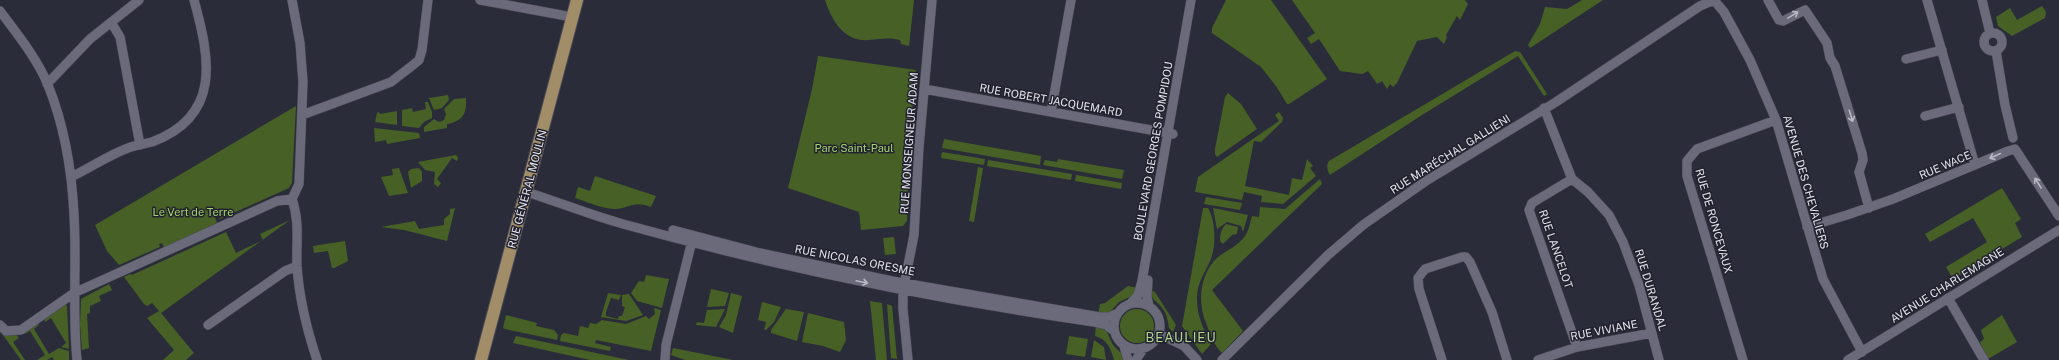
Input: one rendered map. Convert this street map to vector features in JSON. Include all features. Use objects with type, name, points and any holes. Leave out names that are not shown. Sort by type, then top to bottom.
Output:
[{"type":"main road","name":"RUE GÉNÉRAL MOULIN","points":[[481,360],[577,0]]},
{"type":"street","points":[[47,84],[90,39],[138,0]]},
{"type":"street","points":[[71,178],[128,148],[158,138],[184,123],[201,102],[206,84],[206,66],[194,0]]},
{"type":"street","points":[[292,0],[300,43],[303,82],[299,184],[292,199],[297,213],[297,266],[306,320],[317,360]]},
{"type":"street","points":[[302,115],[391,82],[419,60],[421,55],[428,0]]},
{"type":"street","points":[[480,0],[572,17]]},
{"type":"street","name":"RUE MONSEIGNEUR ADAM","points":[[908,360],[903,309],[905,286],[914,235],[932,0]]},
{"type":"street","points":[[1052,112],[1071,0]]},
{"type":"street","name":"BOULEVARD GEORGES POMPIDOU","points":[[1149,306],[1146,287],[1191,0]]},
{"type":"street","name":"BOULEVARD GEORGES POMPIDOU","points":[[1131,304],[1138,295],[1142,281],[1197,0]]},
{"type":"street","name":"RUE MARÉCHAL GALLIENI","points":[[1222,360],[1328,255],[1363,225],[1426,181],[1544,108],[1700,6],[1714,0]]},
{"type":"street","name":"AVENUE DES CHEVALIERS","points":[[1714,0],[1727,17],[1750,60],[1776,120],[1823,279],[1862,352]]},
{"type":"street","points":[[1768,0],[1779,20],[1783,21],[1805,10],[1827,43],[1829,54],[1835,66],[1862,153],[1863,160],[1859,172],[1869,208]]},
{"type":"street","points":[[1927,0],[1975,165]]},
{"type":"street","points":[[1982,0],[1990,33]]},
{"type":"street","points":[[0,11],[37,64],[47,84],[57,112],[71,178],[74,215],[74,293],[77,360]]},
{"type":"street","points":[[111,22],[120,37],[140,145]]},
{"type":"street","points":[[1990,33],[1995,33],[2001,38],[2001,47],[1996,51],[1987,50],[1984,45],[1984,39],[1990,33]]},
{"type":"street","points":[[1906,60],[1942,50]]},
{"type":"street","points":[[1996,51],[2005,105],[2013,138]]},
{"type":"street","name":"RUE ROBERT JACQUEMARD","points":[[924,89],[1171,134]]},
{"type":"street","points":[[1925,116],[1958,107]]},
{"type":"street","name":"RUE DURANDAL","points":[[1544,108],[1572,179],[1598,202],[1616,228],[1634,270],[1659,360]]},
{"type":"street","name":"RUE DE RONCEVAUX","points":[[1743,360],[1687,176],[1687,161],[1697,149],[1776,120]]},
{"type":"street","name":"RUE WACE","points":[[1807,227],[1869,208],[2015,149],[2059,216]]},
{"type":"street","name":"RUE LANCELOT","points":[[1572,179],[1532,203],[1529,210],[1577,347]]},
{"type":"street","name":"RUE NICOLAS ORESME","points":[[526,192],[590,212],[595,210],[692,239],[905,286],[1094,322],[1106,325],[1114,331]]},
{"type":"street","points":[[0,325],[6,331],[21,330],[74,293],[277,201],[292,199]]},
{"type":"street","name":"AVENUE CHARLEMAGNE","points":[[1848,360],[2059,230]]},
{"type":"street","points":[[665,360],[666,345],[692,239]]},
{"type":"street","points":[[1442,360],[1419,289],[1418,278],[1425,269],[1458,258],[1466,257],[1472,266],[1490,306],[1507,360]]},
{"type":"street","points":[[208,325],[285,271],[297,266]]},
{"type":"street","name":"RUE NICOLAS ORESME","points":[[905,286],[1100,317],[1109,317],[1118,313]]},
{"type":"street","points":[[1948,298],[1984,360]]},
{"type":"street","points":[[1124,346],[1142,349],[1153,343],[1159,334],[1159,318],[1149,306],[1138,303],[1131,304],[1123,307],[1118,313],[1114,325],[1114,331],[1124,346],[1128,360]]},
{"type":"street","name":"RUE VIVIANE","points":[[1538,360],[1577,347],[1652,333]]},
{"type":"street","points":[[1159,334],[1184,346],[1197,360]]},
{"type":"street","points":[[1136,360],[1142,349]]},
{"type":"green space","points":[[825,0],[914,0],[909,46],[901,44],[900,40],[895,39],[887,38],[860,40],[853,38],[840,29],[831,15]]},
{"type":"green space","points":[[1226,0],[1271,0],[1327,79],[1287,104],[1276,86],[1261,67],[1212,33],[1212,28]]},
{"type":"green space","points":[[1292,0],[1465,0],[1468,4],[1460,20],[1457,16],[1446,35],[1447,37],[1444,44],[1437,37],[1417,41],[1397,83],[1393,87],[1390,84],[1387,89],[1382,81],[1377,84],[1368,71],[1362,74],[1340,71],[1319,39],[1311,44],[1307,38],[1315,33]]},
{"type":"green space","points":[[1582,0],[1603,0],[1530,48],[1528,45],[1540,24],[1545,7],[1567,9]]},
{"type":"green space","points":[[2042,6],[2046,12],[2045,18],[2012,36],[1998,26],[1996,17],[2010,8],[2017,20]]},
{"type":"green space","points":[[1515,51],[1520,52],[1547,94],[1544,96],[1518,56],[1422,115],[1330,175],[1327,168],[1329,161]]},
{"type":"green space","name":"Parc Saint-Paul","points":[[818,56],[916,70],[909,142],[907,221],[903,226],[861,230],[859,212],[788,188],[812,89]]},
{"type":"green space","points":[[1228,93],[1241,104],[1257,129],[1217,157],[1215,154],[1215,149],[1225,97]]},
{"type":"green space","points":[[448,95],[449,100],[442,108],[434,110],[429,98]]},
{"type":"green space","points":[[466,98],[466,109],[460,119],[447,124],[447,128],[424,132],[424,127],[434,119],[439,122],[444,120],[446,114],[444,109],[454,99]]},
{"type":"green space","points":[[425,102],[428,102],[432,112],[432,118],[424,122],[419,128],[402,126],[402,110],[412,108],[413,112],[426,109]]},
{"type":"green space","name":"Le Vert de Terre","points":[[296,106],[292,183],[289,188],[220,219],[218,215],[215,217],[217,223],[164,248],[162,243],[159,244],[160,247],[119,265],[107,251],[95,225]]},
{"type":"green space","points":[[397,111],[397,125],[375,122],[377,113],[379,112],[380,114]]},
{"type":"green space","points":[[1279,112],[1283,118],[1282,122],[1261,142],[1254,141],[1245,186],[1289,195],[1292,178],[1302,180],[1307,159],[1313,166],[1310,168],[1316,176],[1283,204],[1261,202],[1262,196],[1244,192],[1242,200],[1195,192],[1198,177],[1279,121],[1275,115]]},
{"type":"green space","points":[[374,128],[419,133],[420,138],[387,144],[386,140],[375,142]]},
{"type":"green space","points":[[944,139],[1041,156],[1040,165],[942,148]]},
{"type":"green space","points":[[942,152],[985,159],[984,165],[941,158]]},
{"type":"green space","points":[[456,155],[458,158],[457,161],[452,158],[437,179],[441,183],[438,187],[434,184],[435,172],[425,170],[418,162]]},
{"type":"green space","points":[[1058,159],[1124,170],[1122,179],[1043,165],[1045,160],[1057,162]]},
{"type":"green space","points":[[988,160],[1072,174],[1071,180],[987,166]]},
{"type":"green space","points":[[978,167],[983,168],[974,222],[969,221]]},
{"type":"green space","points":[[399,168],[408,193],[389,196],[381,177],[393,175],[392,169]]},
{"type":"green space","points":[[419,168],[422,172],[422,181],[411,188],[408,172],[411,169]]},
{"type":"green space","points":[[1076,175],[1122,183],[1121,189],[1075,181]]},
{"type":"green space","points":[[595,176],[656,196],[651,207],[639,204],[619,209],[599,206],[575,198],[578,187],[590,191]]},
{"type":"green space","points":[[1320,179],[1322,184],[1212,290],[1243,331],[1222,353],[1211,335],[1203,315],[1201,297],[1207,271],[1218,257],[1236,245],[1245,236],[1252,216],[1259,217],[1260,207],[1285,209]]},
{"type":"green space","points":[[2002,188],[2021,219],[2015,223],[2022,237],[1953,279],[1946,267],[1987,242],[1973,218],[1930,242],[1925,234]]},
{"type":"green space","points":[[1206,197],[1242,203],[1240,210],[1204,204]]},
{"type":"green space","points":[[455,208],[447,241],[404,230],[381,227],[415,221],[419,229],[444,225],[444,219],[450,214],[450,209]]},
{"type":"green space","points":[[1203,208],[1208,208],[1211,214],[1214,227],[1214,240],[1213,253],[1199,284],[1197,294],[1197,306],[1203,328],[1211,344],[1202,354],[1182,326]]},
{"type":"green space","points":[[1213,208],[1248,215],[1243,232],[1241,226],[1227,222],[1217,229]]},
{"type":"green space","points":[[290,220],[263,240],[260,234]]},
{"type":"green space","points":[[1226,224],[1238,227],[1237,234],[1232,235],[1223,244],[1220,241],[1220,237]]},
{"type":"green space","points":[[226,232],[236,253],[261,241],[161,313],[194,353],[186,360],[163,360],[174,350],[147,318],[159,311],[152,303],[147,306],[144,304],[124,277],[130,274],[132,275]]},
{"type":"green space","points":[[894,237],[896,254],[885,255],[883,238]]},
{"type":"green space","points":[[345,241],[348,261],[334,268],[332,268],[328,251],[314,253],[313,246]]},
{"type":"green space","points":[[646,275],[669,279],[662,308],[637,301],[631,293],[639,281],[644,282]]},
{"type":"green space","points":[[109,284],[112,290],[99,296],[101,301],[90,306],[90,313],[87,314],[89,348],[82,350],[80,325],[81,299]]},
{"type":"green space","points":[[1128,286],[1138,288],[1132,296],[1119,302],[1110,312],[1098,314],[1100,304],[1105,303]]},
{"type":"green space","points":[[711,289],[729,293],[725,306],[707,307]]},
{"type":"green space","points":[[1150,290],[1155,292],[1176,325],[1173,332],[1169,328],[1164,311],[1153,298]]},
{"type":"green space","points":[[608,293],[621,295],[619,300],[611,298],[606,316],[618,319],[619,316],[622,316],[625,307],[622,306],[622,295],[629,294],[643,315],[626,321],[601,317]]},
{"type":"green space","points":[[731,293],[742,296],[733,333],[719,327],[726,315]]},
{"type":"green space","points":[[870,301],[882,303],[887,360],[876,360]]},
{"type":"green space","points":[[762,302],[781,307],[774,322],[766,330],[764,330],[766,322],[758,320]]},
{"type":"green space","points":[[66,304],[69,349],[61,347],[66,343],[51,318],[45,322],[44,320]]},
{"type":"green space","points":[[887,304],[892,306],[897,359],[891,358]]},
{"type":"green space","points":[[654,308],[661,310],[651,351],[596,340],[595,343],[611,347],[610,351],[560,341],[561,335],[564,333],[578,336],[580,326],[588,328],[590,323],[596,324],[602,320],[626,324],[646,316],[649,319],[655,314]]},
{"type":"green space","points":[[725,309],[716,327],[696,325],[697,322],[704,323],[707,310]]},
{"type":"green space","points":[[786,309],[804,312],[797,341],[771,333],[771,330]]},
{"type":"green space","points":[[1134,309],[1140,309],[1149,314],[1153,320],[1153,332],[1149,338],[1140,343],[1134,343],[1125,338],[1120,329],[1120,323],[1125,314]]},
{"type":"green space","points":[[808,313],[844,322],[846,340],[840,352],[823,346],[802,342]]},
{"type":"green space","points":[[506,315],[537,323],[536,326],[554,330],[558,335],[557,340],[505,329],[503,328]]},
{"type":"green space","points":[[2002,315],[2017,342],[1988,359],[1980,342],[1984,339],[1981,330]]},
{"type":"green space","points":[[37,323],[39,325],[34,329],[49,354],[59,348],[69,351],[69,360],[54,360],[52,357],[47,360],[37,360],[45,355],[30,331],[25,334],[25,332]]},
{"type":"green space","points":[[1096,325],[1103,327],[1106,330],[1113,345],[1121,353],[1124,360],[1114,360],[1108,345],[1103,339],[1095,336]]},
{"type":"green space","points":[[0,331],[16,335],[19,338],[13,342],[25,360],[21,360]]},
{"type":"green space","points":[[516,336],[629,360],[590,360],[513,343]]},
{"type":"green space","points":[[1069,336],[1088,339],[1085,357],[1066,354]]},
{"type":"green space","points":[[1094,340],[1104,347],[1106,360],[1091,357]]},
{"type":"green space","points":[[673,348],[733,360],[685,360],[671,355]]},
{"type":"district","name":"BEAULIEU","points":[[1181,337]]}]
